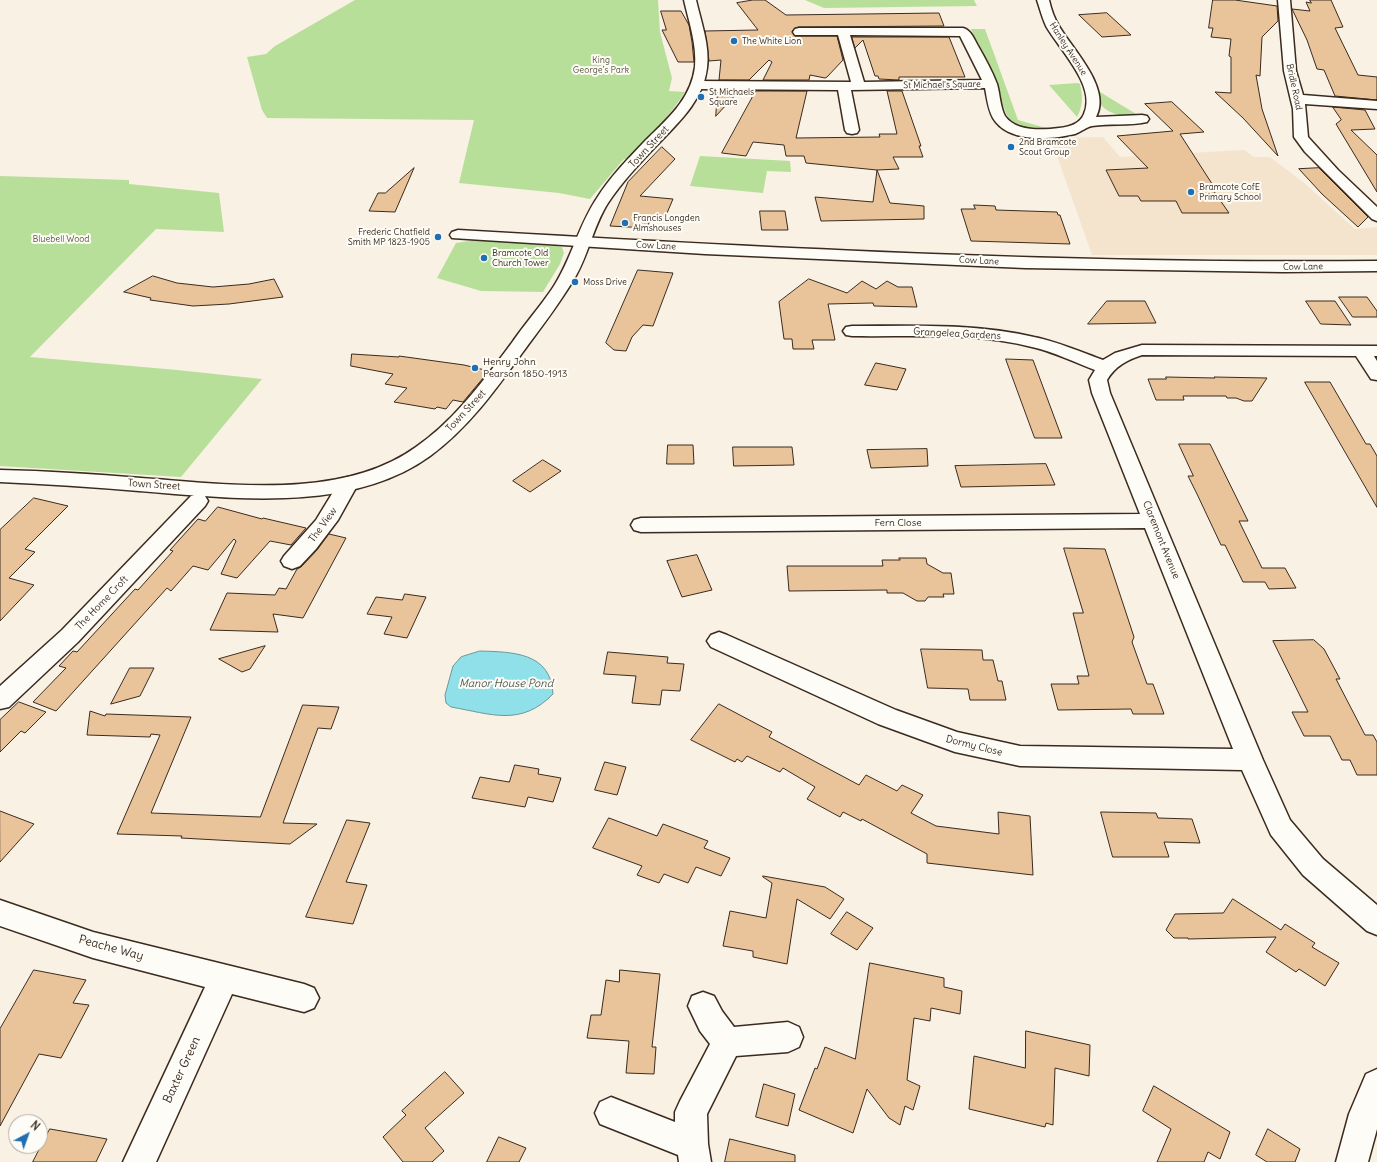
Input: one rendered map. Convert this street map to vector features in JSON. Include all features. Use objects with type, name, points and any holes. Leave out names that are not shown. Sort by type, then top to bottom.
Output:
[{"type":"street","name":"Town Street","points":[[0,476],[254,491],[314,489],[348,484],[379,475],[404,464],[426,450],[445,434],[469,409],[500,372],[562,286],[576,261],[582,242],[607,193],[684,109],[693,95],[698,85],[702,55],[690,0]]},
{"type":"street","name":"Hanley Avenue","points":[[1043,0],[1045,11],[1050,21],[1079,62],[1088,81],[1093,104],[1087,122]]},
{"type":"street","name":"Bridle Road","points":[[1284,0],[1290,70],[1298,99],[1301,137],[1332,173],[1377,216]]},
{"type":"street","points":[[843,31],[859,86]]},
{"type":"street","name":"St Michael's Square","points":[[698,85],[859,86],[990,84],[966,35],[963,32],[799,32]]},
{"type":"street","points":[[990,84],[999,116],[1005,124],[1028,132],[1050,134],[1073,130],[1087,122],[1142,119]]},
{"type":"street","points":[[844,86],[852,130]]},
{"type":"street","points":[[1298,99],[1377,105]]},
{"type":"street","points":[[458,235],[582,242]]},
{"type":"street","name":"Cow Lane","points":[[582,242],[1056,264],[1283,267],[1377,266]]},
{"type":"street","name":"Grangelea Gardens","points":[[852,331],[967,333],[1028,340],[1057,349],[1104,368]]},
{"type":"street","points":[[1104,368],[1125,354],[1142,350],[1369,351],[1377,375]]},
{"type":"street","name":"Claremont Avenue","points":[[1104,368],[1098,380],[1101,393],[1250,760],[1280,827],[1313,867],[1377,922]]},
{"type":"street","name":"The View","points":[[292,561],[316,536],[337,506],[348,484]]},
{"type":"street","name":"The Home Croft","points":[[0,700],[70,636],[198,501]]},
{"type":"street","name":"Fern Close","points":[[641,524],[1154,521]]},
{"type":"street","name":"Dormy Close","points":[[719,640],[887,717],[955,742],[1020,756],[1250,760]]},
{"type":"street","name":"Peache Way","points":[[0,913],[93,945],[304,998]]},
{"type":"street","name":"Baxter Green","points":[[139,1162],[224,978]]},
{"type":"street","points":[[703,1006],[727,1042]]},
{"type":"street","points":[[727,1042],[788,1037]]},
{"type":"street","points":[[611,1113],[694,1153],[691,1112],[727,1042]]},
{"type":"street","points":[[1352,1162],[1365,1114],[1377,1085]]},
{"type":"shaded area","name":"Bramcote CofE Primary School","points":[[1103,137],[1120,157],[1244,150],[1254,157],[1270,157],[1303,182],[1355,229],[1377,227],[1377,255],[1092,255],[1056,153],[1049,138]]},
{"type":"green space","name":"King George's Park","points":[[355,0],[658,0],[660,32],[672,78],[669,91],[685,92],[658,127],[628,160],[624,159],[590,199],[559,193],[459,183],[474,120],[267,118],[262,110],[247,57],[266,54],[275,46]]},
{"type":"green space","points":[[805,0],[974,0],[977,6],[824,8]]},
{"type":"green space","points":[[971,29],[985,29],[1018,120],[1046,128],[1067,128],[1036,130],[1022,127],[1009,120]]},
{"type":"green space","points":[[1080,84],[1081,88],[1082,101],[1077,117],[1049,85]]},
{"type":"green space","points":[[1097,92],[1100,92],[1141,117],[1126,116],[1110,112],[1101,105]]},
{"type":"green space","points":[[700,156],[790,161],[791,172],[767,171],[763,193],[690,186]]},
{"type":"green space","name":"Bluebell Wood","points":[[0,176],[129,180],[129,184],[219,193],[224,232],[156,229],[30,357],[262,379],[181,477],[0,466]]},
{"type":"green space","points":[[476,240],[557,246],[562,247],[564,253],[560,264],[543,292],[481,291],[437,278],[456,243]]},
{"type":"water","name":"Manor House Pond","points":[[480,651],[517,654],[528,657],[537,662],[545,670],[551,680],[553,694],[541,704],[529,711],[505,716],[479,713],[451,707],[446,703],[445,695],[453,666],[461,657]]},
{"type":"building","points":[[753,0],[765,0],[786,15],[939,13],[944,26],[799,27],[792,31],[795,36],[837,36],[843,60],[827,77],[825,78],[810,75],[809,80],[763,80],[772,62],[769,60],[749,80],[719,80],[721,60],[709,61],[705,31],[758,30],[737,3]]},
{"type":"building","points":[[1213,0],[1235,0],[1277,6],[1278,21],[1262,37],[1260,76],[1256,75],[1262,109],[1278,156],[1243,118],[1215,92],[1231,93],[1231,57],[1229,56],[1231,39],[1211,37],[1213,28],[1209,28]]},
{"type":"building","points":[[1310,0],[1331,0],[1343,27],[1335,28],[1358,75],[1377,77],[1377,100],[1335,96],[1324,70],[1317,69],[1307,40],[1292,9],[1310,11],[1306,2],[1311,3]]},
{"type":"building","points":[[661,11],[681,11],[689,25],[694,62],[678,62],[662,30],[666,30]]},
{"type":"building","points":[[1107,13],[1131,35],[1102,37],[1079,15]]},
{"type":"building","points":[[852,37],[949,37],[965,77],[899,77],[899,80],[879,79],[878,76],[875,76],[863,40],[855,48]]},
{"type":"building","points":[[718,91],[739,91],[716,116]]},
{"type":"building","points":[[756,91],[807,91],[796,138],[880,137],[879,134],[897,134],[887,91],[902,91],[921,146],[919,146],[923,157],[893,157],[899,169],[877,170],[806,163],[804,156],[786,156],[784,145],[753,142],[746,156],[722,153]]},
{"type":"building","points":[[1172,102],[1204,132],[1180,134],[1216,190],[1213,190],[1229,213],[1182,213],[1176,201],[1141,201],[1138,196],[1119,196],[1106,170],[1148,168],[1117,136],[1173,131],[1145,104]]},
{"type":"building","points":[[1333,107],[1365,110],[1375,129],[1351,130],[1377,155],[1377,192],[1336,124],[1341,120]]},
{"type":"building","points":[[662,147],[675,159],[640,196],[673,199],[664,220],[650,220],[647,228],[610,226],[628,182]]},
{"type":"building","points":[[414,168],[395,212],[369,211],[378,193],[385,193]]},
{"type":"building","points":[[1319,168],[1368,217],[1358,227],[1322,194],[1299,169]]},
{"type":"building","points":[[877,170],[890,203],[924,206],[924,219],[821,221],[815,197],[873,202]]},
{"type":"building","points":[[974,205],[995,206],[996,210],[1057,212],[1058,215],[1060,215],[1070,244],[971,241],[961,209],[975,209]]},
{"type":"building","points":[[760,211],[785,211],[788,230],[762,230]]},
{"type":"building","points":[[638,270],[673,273],[653,326],[643,325],[632,337],[626,351],[614,350],[606,343]]},
{"type":"building","points":[[153,276],[177,283],[213,287],[249,284],[274,279],[283,297],[229,304],[193,306],[150,300],[151,298],[124,292]]},
{"type":"building","points":[[809,279],[847,293],[862,281],[876,289],[887,281],[898,287],[912,287],[917,307],[874,306],[873,303],[828,304],[835,340],[812,340],[814,349],[793,349],[792,339],[784,339],[779,302]]},
{"type":"building","points":[[1339,297],[1367,297],[1377,311],[1377,317],[1353,317]]},
{"type":"building","points":[[1107,301],[1145,301],[1156,323],[1088,324]]},
{"type":"building","points":[[1306,301],[1335,301],[1351,325],[1321,324]]},
{"type":"building","points":[[352,354],[399,356],[464,365],[489,371],[463,402],[453,400],[446,409],[437,407],[435,409],[394,402],[407,388],[385,384],[393,374],[351,366]]},
{"type":"building","points":[[1006,359],[1033,360],[1062,438],[1035,438]]},
{"type":"building","points":[[876,363],[906,369],[897,390],[865,385]]},
{"type":"building","points":[[1166,377],[1267,378],[1252,401],[1227,398],[1226,396],[1183,396],[1184,400],[1156,400],[1148,379],[1166,379]]},
{"type":"building","points":[[1305,382],[1330,382],[1366,444],[1370,444],[1377,456],[1377,507]]},
{"type":"building","points":[[1179,444],[1210,444],[1248,521],[1239,521],[1262,568],[1285,568],[1296,588],[1269,589],[1265,582],[1243,582],[1225,545],[1221,545],[1188,476],[1193,476]]},
{"type":"building","points":[[668,445],[693,445],[694,464],[667,464]]},
{"type":"building","points":[[733,447],[792,447],[794,465],[734,466]]},
{"type":"building","points":[[927,449],[928,466],[871,468],[867,450]]},
{"type":"building","points":[[543,460],[561,471],[530,492],[513,481]]},
{"type":"building","points":[[1046,464],[1055,485],[961,487],[955,466]]},
{"type":"building","points":[[34,498],[68,506],[25,549],[35,552],[9,578],[34,585],[0,621],[0,530]]},
{"type":"building","points":[[218,507],[262,519],[306,528],[291,545],[270,541],[237,578],[221,574],[236,541],[234,539],[208,570],[193,566],[171,591],[167,588],[56,711],[33,702],[66,668],[59,666],[73,651],[77,652],[135,589],[138,590],[173,551],[170,550],[198,519],[205,521]]},
{"type":"building","points":[[329,534],[346,538],[303,618],[273,614],[278,632],[210,630],[227,593],[275,595],[279,588],[286,589],[297,569],[301,567],[317,550]]},
{"type":"building","points":[[1064,548],[1105,549],[1134,637],[1132,642],[1147,684],[1153,684],[1164,714],[1133,714],[1131,709],[1058,710],[1051,684],[1079,684],[1077,676],[1089,676],[1073,613],[1083,613]]},
{"type":"building","points":[[697,555],[712,590],[682,597],[667,561]]},
{"type":"building","points":[[899,558],[926,558],[927,564],[943,573],[951,573],[954,594],[943,594],[944,597],[928,597],[925,601],[917,601],[903,593],[887,593],[887,590],[789,591],[787,566],[883,566],[882,560],[900,560]]},
{"type":"building","points":[[405,594],[426,597],[407,638],[384,634],[392,617],[367,614],[376,597],[402,600]]},
{"type":"building","points":[[1314,640],[1324,649],[1340,679],[1336,679],[1365,735],[1373,735],[1377,742],[1377,775],[1357,775],[1350,760],[1342,760],[1330,736],[1304,736],[1292,712],[1308,712],[1273,641]]},
{"type":"building","points":[[265,646],[250,669],[242,672],[219,659]]},
{"type":"building","points":[[921,649],[982,650],[983,660],[993,660],[998,681],[1002,681],[1006,700],[970,700],[968,689],[928,688]]},
{"type":"building","points":[[608,652],[668,657],[667,663],[684,664],[680,691],[662,690],[660,705],[632,703],[636,676],[604,674]]},
{"type":"building","points":[[130,668],[154,668],[140,696],[111,704]]},
{"type":"building","points":[[19,702],[46,712],[25,733],[21,731],[0,752],[0,720]]},
{"type":"building","points":[[719,704],[772,732],[769,737],[859,785],[866,775],[897,791],[902,785],[923,795],[911,813],[936,826],[999,834],[998,812],[1030,816],[1033,875],[927,863],[927,854],[862,819],[861,821],[843,812],[840,817],[807,799],[815,787],[783,768],[780,772],[747,756],[742,762],[737,759],[735,762],[691,740]]},
{"type":"building","points":[[303,705],[339,707],[331,729],[318,728],[283,823],[317,824],[290,844],[181,838],[182,836],[117,834],[160,735],[151,734],[150,737],[87,735],[90,711],[105,716],[106,714],[191,717],[151,813],[260,817]]},
{"type":"building","points":[[605,762],[626,767],[617,795],[595,790]]},
{"type":"building","points":[[515,765],[539,769],[538,774],[561,778],[553,802],[528,797],[525,807],[472,798],[480,777],[509,782]]},
{"type":"building","points":[[0,811],[34,824],[0,862]]},
{"type":"building","points":[[1101,812],[1156,813],[1158,818],[1192,819],[1200,843],[1164,842],[1169,857],[1113,857]]},
{"type":"building","points":[[609,818],[657,836],[663,824],[708,841],[704,848],[730,858],[721,876],[696,867],[688,883],[664,874],[659,883],[637,875],[642,866],[593,848]]},
{"type":"building","points":[[347,820],[370,823],[346,882],[367,885],[353,924],[306,917]]},
{"type":"building","points":[[763,876],[825,887],[844,899],[830,919],[797,899],[787,964],[753,957],[753,951],[723,946],[730,911],[766,918],[772,883]]},
{"type":"building","points":[[1233,899],[1281,930],[1285,924],[1315,943],[1312,947],[1339,963],[1325,986],[1299,969],[1296,972],[1266,952],[1276,937],[1188,939],[1174,938],[1166,930],[1175,914],[1223,913]]},
{"type":"building","points":[[847,912],[873,928],[857,950],[831,934]]},
{"type":"building","points":[[870,963],[944,978],[944,987],[962,991],[960,1014],[931,1008],[930,1021],[914,1018],[907,1080],[920,1086],[913,1110],[905,1106],[900,1125],[889,1118],[867,1089],[853,1133],[799,1110],[815,1068],[817,1069],[825,1047],[855,1059]]},
{"type":"building","points":[[34,970],[86,980],[73,1003],[89,1005],[61,1058],[39,1054],[0,1126],[0,1029]]},
{"type":"building","points":[[620,970],[660,974],[652,1047],[656,1047],[654,1074],[626,1073],[629,1041],[587,1038],[591,1015],[601,1015],[606,980],[619,982]]},
{"type":"building","points":[[1026,1031],[1090,1045],[1089,1076],[1055,1068],[1053,1125],[1046,1123],[1045,1127],[969,1109],[974,1056],[1025,1068]]},
{"type":"building","points":[[445,1072],[464,1093],[425,1128],[444,1151],[432,1162],[403,1162],[383,1137],[406,1115],[402,1111]]},
{"type":"building","points":[[764,1084],[795,1094],[788,1126],[756,1117]]},
{"type":"building","points":[[1154,1086],[1230,1132],[1220,1159],[1208,1152],[1204,1162],[1157,1162],[1171,1129],[1143,1111]]},
{"type":"building","points":[[50,1129],[107,1139],[96,1162],[33,1162],[37,1154],[48,1154],[48,1133]]},
{"type":"building","points":[[1268,1129],[1300,1149],[1295,1162],[1267,1162],[1256,1155]]},
{"type":"building","points":[[499,1137],[526,1148],[519,1162],[487,1162]]},
{"type":"building","points":[[730,1139],[795,1155],[795,1162],[725,1162]]},
{"type":"place","name":"The White Lion","points":[[734,41]]},
{"type":"place","name":"St Michaels Square","points":[[701,97]]},
{"type":"place","name":"2nd Bramcote Scout Group","points":[[1011,147]]},
{"type":"place","name":"Bramcote CofE Primary School","points":[[1191,192]]},
{"type":"place","name":"Francis Longden Almshouses","points":[[625,223]]},
{"type":"place","name":"Frederic Chatfield Smith MP 1823-1905","points":[[438,237]]},
{"type":"place","name":"Bramcote Old Church Tower","points":[[484,258]]},
{"type":"place","name":"Moss Drive","points":[[575,282]]},
{"type":"place","name":"Henry John Pearson 1850-1913","points":[[475,368]]}]
